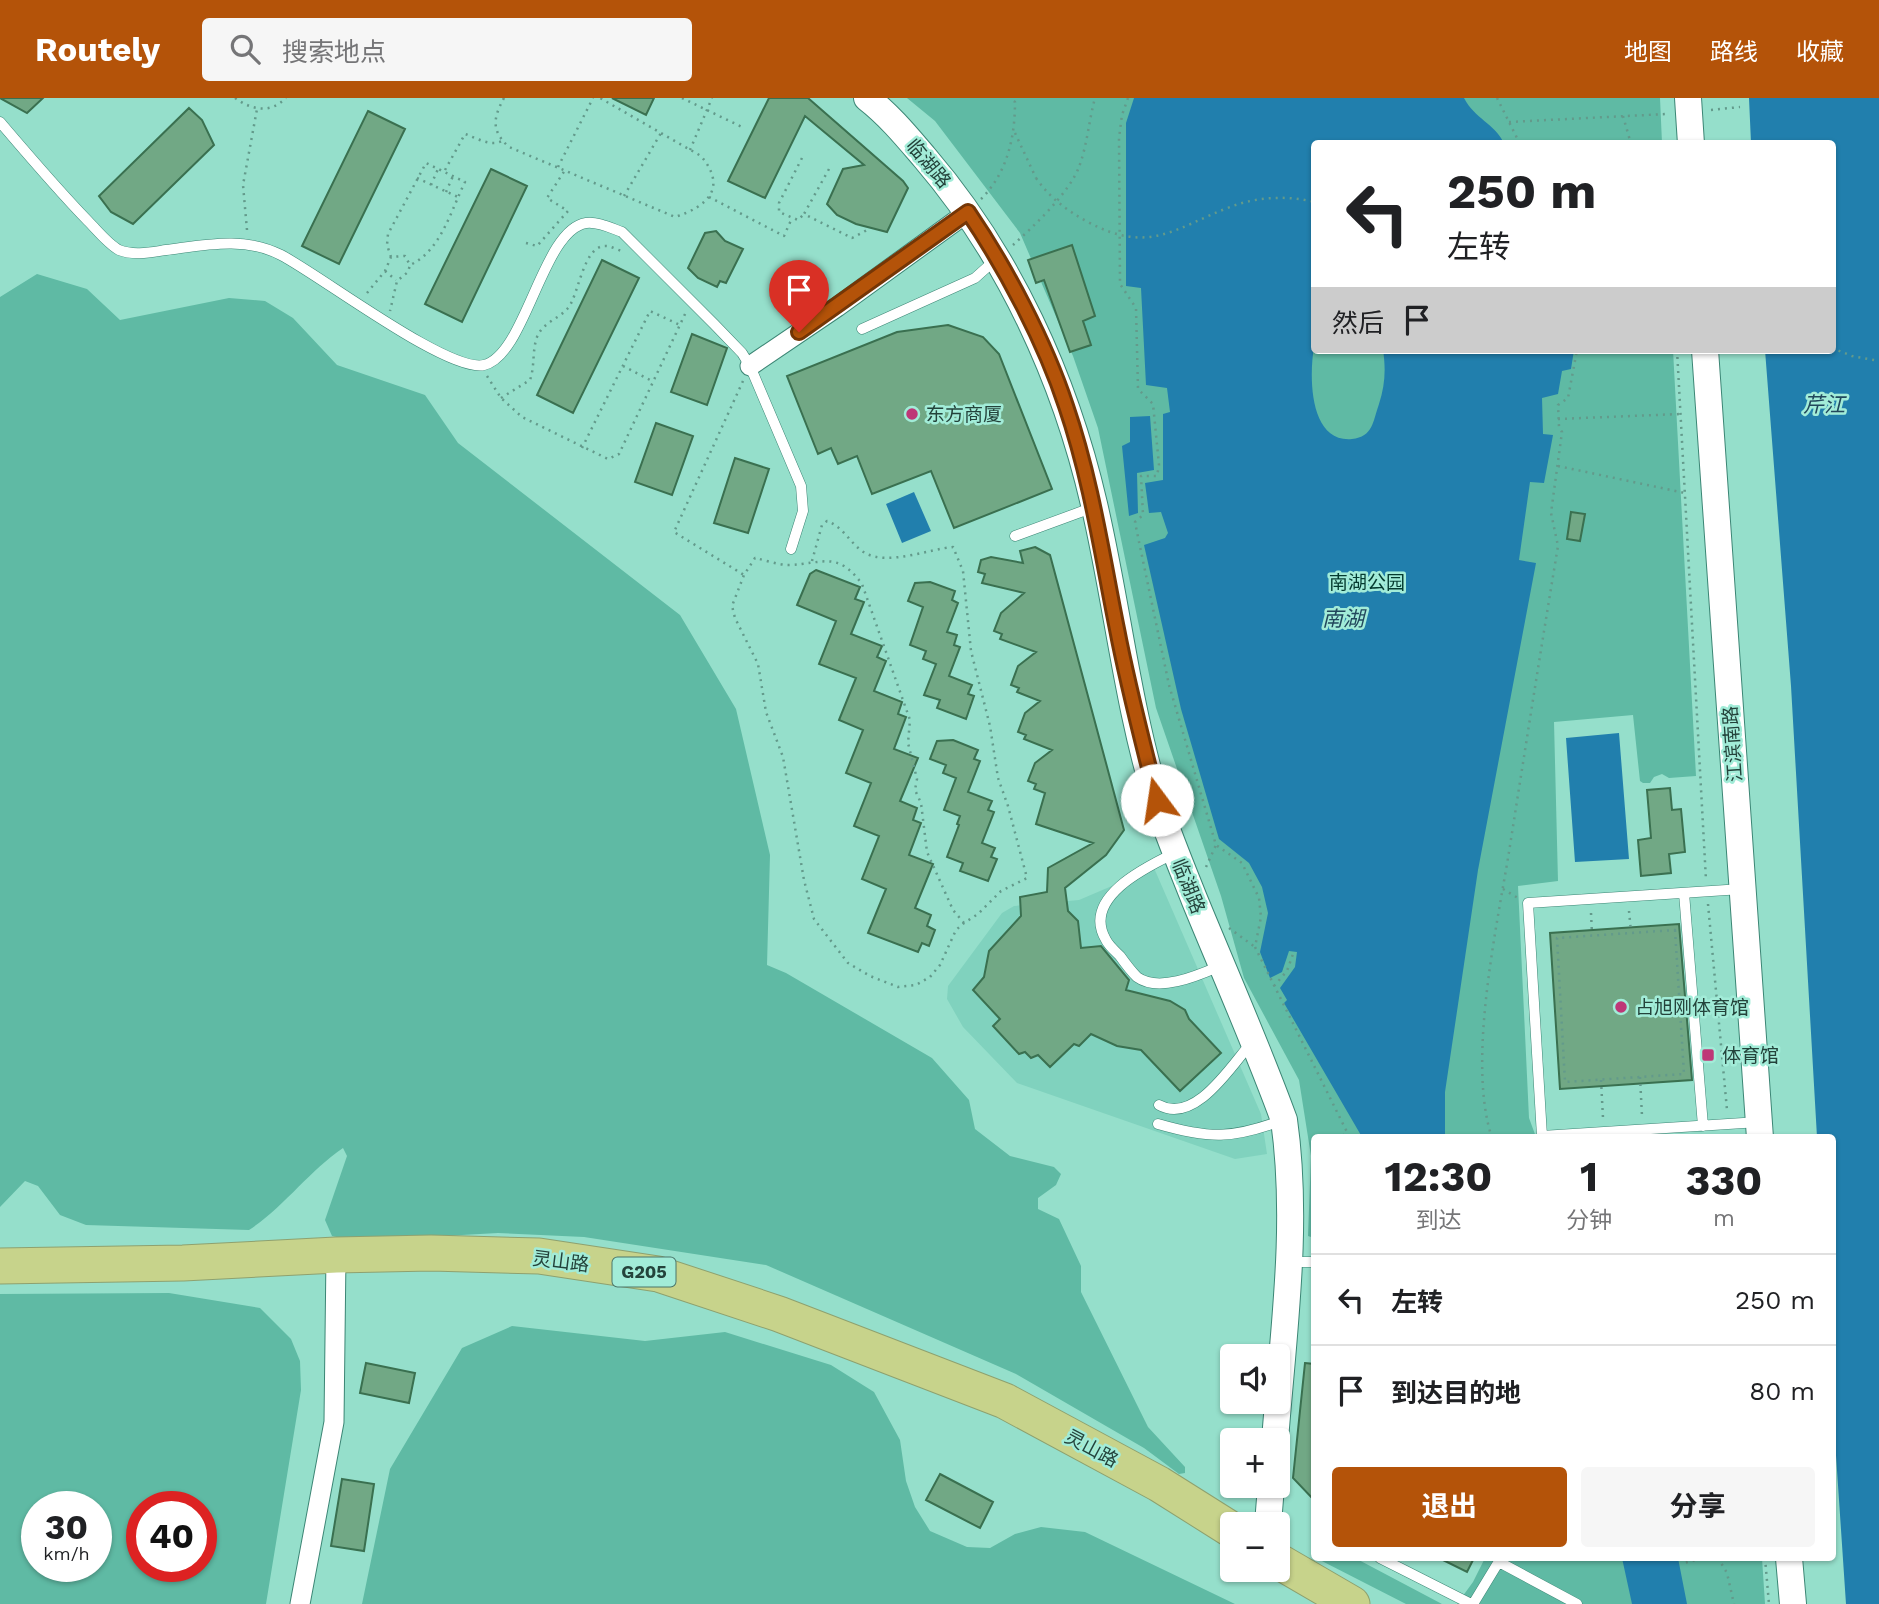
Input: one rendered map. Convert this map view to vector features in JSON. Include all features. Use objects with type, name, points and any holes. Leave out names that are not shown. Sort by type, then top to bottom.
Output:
[{"type":"highway","name":"灵山路","points":[[0,1266],[183,1264],[336,1255],[431,1253],[539,1256],[658,1274],[779,1314],[1005,1401],[1159,1484],[1220,1522]]},
{"type":"highway","points":[[1290,1568],[1352,1604]]},
{"type":"street","name":"临湖路","points":[[867,98],[887,113],[968,212],[997,258],[1046,356],[1066,404],[1095,506],[1117,629],[1157,800],[1175,853],[1284,1120],[1301,1262],[1277,1428]]},
{"type":"street","points":[[1688,105],[1691,140]]},
{"type":"street","points":[[750,366],[968,212]]},
{"type":"street","name":"江滨南路","points":[[1705,354],[1759,1130]]},
{"type":"street","points":[[300,1604],[334,1422],[336,1255]]},
{"type":"street","points":[[1789,1561],[1793,1604]]},
{"type":"lane","points":[[0,122],[64,197],[120,250],[141,254],[217,243],[248,244],[279,254],[454,361],[479,365],[495,359],[514,336],[554,251],[571,230],[586,223],[604,225],[622,232],[742,353],[750,366],[801,486],[803,511],[791,549]]},
{"type":"lane","points":[[862,328],[975,278],[997,258]]},
{"type":"lane","points":[[1015,536],[1095,506]]},
{"type":"lane","points":[[1175,853],[1155,862],[1114,891],[1102,912],[1101,925],[1105,939],[1138,977],[1151,983],[1170,982],[1220,966]]},
{"type":"lane","points":[[1542,1134],[1528,903],[1742,889]]},
{"type":"lane","points":[[1685,893],[1703,1126]]},
{"type":"lane","points":[[1159,1105],[1167,1109],[1189,1108],[1222,1077],[1252,1041]]},
{"type":"lane","points":[[1158,1124],[1191,1134],[1229,1137],[1284,1120]]},
{"type":"lane","points":[[1572,1134],[1728,1124],[1759,1130]]},
{"type":"lane","points":[[1386,1561],[1472,1604],[1499,1561]]},
{"type":"lane","points":[[1502,1561],[1577,1604]]},
{"type":"path","points":[[235,98],[248,107],[257,109],[272,108],[286,98]]},
{"type":"path","points":[[504,98],[495,114],[495,129],[509,147],[675,217],[699,206],[709,197],[713,191],[711,168],[701,156],[600,98]]},
{"type":"path","points":[[558,167],[593,98]]},
{"type":"path","points":[[682,98],[742,127]]},
{"type":"path","points":[[690,149],[712,98]]},
{"type":"path","points":[[968,212],[994,186],[1015,132],[1015,102],[1010,98]]},
{"type":"path","points":[[997,258],[1035,227],[1068,188],[1079,167],[1095,98]]},
{"type":"path","points":[[1128,98],[1122,115],[1119,138],[1119,284],[1136,308],[1138,389],[1153,404],[1159,465],[1157,476],[1141,476],[1143,515],[1135,522],[1169,685],[1216,845],[1242,863],[1259,898],[1261,917],[1255,947]]},
{"type":"path","points":[[1497,98],[1518,140]]},
{"type":"path","points":[[1509,122],[1623,116],[1688,105],[1740,107]]},
{"type":"path","points":[[248,244],[243,185],[257,109]]},
{"type":"path","points":[[1623,116],[1630,140]]},
{"type":"path","points":[[1015,132],[1036,177],[1051,197],[1101,229],[1140,238],[1169,234],[1230,207],[1265,199],[1297,197],[1311,201]]},
{"type":"path","points":[[624,196],[661,133]]},
{"type":"path","points":[[444,172],[465,134],[496,144],[502,141]]},
{"type":"path","points":[[802,158],[779,202],[779,212],[792,218],[798,220],[804,214],[829,169]]},
{"type":"path","points":[[358,303],[385,271],[391,257],[387,245],[388,234],[426,163],[465,182],[434,246],[421,260],[410,265],[408,272],[397,281],[388,322]]},
{"type":"path","points":[[431,185],[438,169]]},
{"type":"path","points":[[526,243],[537,246],[568,211],[547,198],[565,170]]},
{"type":"path","points":[[446,192],[453,176]]},
{"type":"path","points":[[417,178],[457,197]]},
{"type":"path","points":[[709,197],[784,236],[792,218]]},
{"type":"path","points":[[804,214],[852,238],[869,229]]},
{"type":"path","points":[[501,398],[530,380],[537,339],[548,323],[570,306],[584,267],[600,247],[607,246],[632,254],[646,255]]},
{"type":"path","points":[[391,257],[404,256],[410,265]]},
{"type":"path","points":[[385,271],[397,281]]},
{"type":"path","points":[[479,365],[501,398],[522,418],[608,459],[619,454],[691,300]]},
{"type":"path","points":[[582,448],[650,311],[680,325]]},
{"type":"path","points":[[1836,350],[1879,361]]},
{"type":"path","points":[[1491,1134],[1482,1082],[1484,1031],[1503,890],[1558,546],[1551,513],[1562,432],[1559,427],[1558,405],[1568,398],[1576,354]]},
{"type":"path","points":[[1677,354],[1707,891],[1728,1124]]},
{"type":"path","points":[[623,366],[654,382]]},
{"type":"path","points":[[744,575],[674,532],[750,366]]},
{"type":"path","points":[[1558,419],[1680,414]]},
{"type":"path","points":[[1557,466],[1685,493]]},
{"type":"path","points":[[812,561],[821,525],[827,521],[837,524],[865,553],[881,557],[904,556],[953,547],[959,556],[971,651],[998,778],[1009,806],[1027,878],[1001,891],[978,914],[956,930],[947,953],[930,977],[916,985],[898,986],[870,976],[848,963],[814,919],[804,880],[783,757],[766,712],[758,664],[734,618],[732,606],[744,575],[755,558],[786,565],[812,561],[839,562],[852,570],[862,584],[910,720],[908,743],[917,779],[915,790],[921,803],[927,852],[953,910],[964,923]]},
{"type":"path","points":[[1206,867],[1216,845]]},
{"type":"path","points":[[1628,897],[1631,933]]},
{"type":"path","points":[[1590,899],[1592,935]]},
{"type":"path","points":[[1226,926],[1255,947],[1347,1132],[1345,1134]]},
{"type":"path","points":[[1675,930],[1684,1074],[1565,1082],[1556,938],[1631,933],[1675,930]]},
{"type":"path","points":[[1274,986],[1287,971],[1293,954]]},
{"type":"path","points":[[1640,1077],[1642,1130]]},
{"type":"path","points":[[1601,1080],[1603,1132]]},
{"type":"path","points":[[1720,1561],[1727,1573],[1734,1604]]},
{"type":"path","points":[[1765,1561],[1769,1604]]},
{"type":"shaded area","points":[[1154,868],[1261,1114],[1267,1154],[1235,1159],[1017,1083],[963,1027],[947,999],[948,986],[1002,913],[1014,906],[1079,900]]},
{"type":"green space","name":"南湖","points":[[907,98],[1660,98],[1662,140],[1311,140],[1311,354],[1673,354],[1696,776],[1669,778],[1662,774],[1654,777],[1650,783],[1640,781],[1633,715],[1554,722],[1558,881],[1518,886],[1529,1118],[1535,1134],[1311,1134],[1311,1156],[1299,1080],[1244,978],[1221,896],[1156,708],[1098,428],[1073,356],[1020,233],[935,121]]},
{"type":"green space","points":[[37,274],[87,289],[120,320],[229,298],[265,301],[293,318],[337,365],[425,395],[458,443],[680,615],[736,709],[770,855],[767,965],[786,973],[932,1058],[969,1100],[975,1129],[1010,1156],[1054,1167],[1061,1174],[1056,1185],[1038,1198],[1038,1209],[1059,1219],[1081,1266],[1081,1292],[1148,1427],[1185,1467],[1185,1473],[1179,1474],[1144,1448],[1016,1374],[766,1265],[584,1237],[498,1233],[353,1241],[332,1236],[325,1220],[347,1156],[343,1148],[319,1167],[274,1211],[249,1230],[86,1225],[60,1215],[38,1186],[25,1181],[0,1207],[0,297]]},
{"type":"green space","name":"南湖","points":[[1311,1156],[1311,1237],[1308,1236]]},
{"type":"green space","points":[[169,1293],[260,1308],[291,1339],[300,1361],[301,1390],[266,1604],[0,1604],[0,1294]]},
{"type":"green space","points":[[512,1326],[645,1341],[725,1332],[831,1365],[874,1392],[900,1440],[906,1481],[915,1507],[930,1531],[967,1547],[990,1548],[1015,1534],[1041,1527],[1085,1532],[1235,1604],[362,1604],[390,1469],[462,1348]]},
{"type":"green space","points":[[1322,1561],[1361,1561],[1442,1604],[1406,1604]]},
{"type":"green space","points":[[1484,1561],[1762,1561],[1765,1604],[1457,1604]]},
{"type":"water","name":"南湖","points":[[1134,98],[1464,98],[1473,111],[1500,136],[1502,140],[1311,140],[1312,390],[1320,419],[1327,430],[1338,437],[1359,438],[1371,427],[1384,384],[1383,354],[1573,354],[1571,369],[1562,371],[1558,394],[1542,398],[1543,434],[1553,435],[1544,483],[1530,482],[1519,560],[1536,563],[1478,870],[1445,1092],[1445,1134],[1360,1134],[1284,1003],[1287,1000],[1280,988],[1295,967],[1297,952],[1289,951],[1282,972],[1270,978],[1260,952],[1268,913],[1262,887],[1249,863],[1219,839],[1181,709],[1144,545],[1165,538],[1168,533],[1161,512],[1149,513],[1145,483],[1163,480],[1163,414],[1170,412],[1167,388],[1146,385],[1141,288],[1126,286],[1126,123]]},
{"type":"water","name":"芹江","points":[[1749,98],[1879,98],[1879,1604],[1846,1604],[1836,1455],[1836,1134],[1817,1134],[1791,686],[1765,354],[1836,354],[1836,140],[1751,140]]},
{"type":"water","points":[[1150,416],[1154,470],[1137,473],[1138,513],[1129,516],[1122,446],[1130,442],[1130,417]]},
{"type":"water","points":[[914,492],[931,531],[902,543],[886,504]]},
{"type":"water","points":[[1619,733],[1629,859],[1575,862],[1566,738]]},
{"type":"water","points":[[1623,1561],[1679,1561],[1687,1604],[1632,1604]]},
{"type":"building","points":[[0,98],[43,98],[27,113]]},
{"type":"building","points":[[612,98],[654,98],[646,115]]},
{"type":"building","points":[[769,98],[808,98],[903,181],[908,188],[887,232],[856,224],[837,215],[827,204],[843,169],[864,165],[805,116],[765,198],[728,181]]},
{"type":"building","points":[[189,108],[202,120],[214,145],[133,224],[111,212],[99,196]]},
{"type":"building","points":[[368,111],[405,129],[339,264],[302,246]]},
{"type":"building","points":[[491,169],[527,186],[462,322],[425,304]]},
{"type":"building","points":[[716,231],[725,241],[743,249],[726,283],[720,281],[717,287],[698,278],[688,268],[705,233]]},
{"type":"building","points":[[1072,245],[1095,316],[1083,321],[1091,345],[1070,352],[1044,280],[1036,283],[1028,260]]},
{"type":"building","points":[[602,260],[639,278],[573,413],[537,395]]},
{"type":"building","name":"东方商厦","points":[[948,325],[983,337],[999,354],[1052,489],[954,528],[931,471],[872,494],[857,456],[838,464],[831,448],[818,454],[787,376],[897,332]]},
{"type":"building","points":[[692,334],[727,348],[707,405],[671,392]]},
{"type":"building","points":[[656,423],[693,436],[672,495],[635,482]]},
{"type":"building","points":[[735,458],[769,469],[748,533],[714,523]]},
{"type":"building","points":[[1571,512],[1585,514],[1580,541],[1567,539]]},
{"type":"building","points":[[1035,547],[1050,555],[1124,830],[1106,855],[1065,888],[1068,911],[1078,921],[1081,948],[1101,946],[1129,980],[1126,990],[1170,1001],[1185,1010],[1189,1019],[1221,1053],[1180,1091],[1141,1050],[1117,1046],[1091,1034],[1079,1046],[1074,1044],[1050,1067],[1038,1055],[1031,1058],[1025,1052],[1019,1054],[993,1026],[1000,1019],[973,990],[984,977],[989,951],[1021,916],[1020,897],[1047,892],[1048,868],[1093,843],[1036,824],[1045,793],[1034,789],[1036,784],[1028,781],[1035,763],[1052,750],[1024,739],[1026,735],[1018,732],[1025,713],[1040,701],[1017,692],[1019,688],[1011,685],[1018,666],[1036,652],[1000,639],[1002,634],[994,631],[1001,613],[1024,593],[982,583],[985,574],[978,572],[981,560],[991,557],[1023,563],[1020,551]]},
{"type":"building","points":[[816,570],[860,587],[855,599],[864,602],[851,634],[882,646],[877,657],[886,661],[874,691],[902,702],[898,714],[906,717],[894,749],[918,758],[900,801],[917,808],[913,820],[921,823],[909,855],[933,864],[915,908],[931,915],[927,926],[935,930],[929,946],[922,943],[918,952],[868,933],[886,889],[862,879],[879,836],[854,826],[871,783],[846,773],[863,730],[839,720],[856,678],[819,664],[836,621],[797,605],[810,574]]},
{"type":"building","points":[[930,582],[955,591],[952,600],[958,603],[947,632],[957,635],[954,645],[960,647],[949,676],[972,685],[968,694],[974,696],[966,719],[937,708],[940,700],[924,695],[936,664],[923,659],[926,651],[910,645],[923,607],[908,601],[915,583]]},
{"type":"building","points":[[953,740],[978,750],[974,759],[980,761],[968,792],[992,801],[988,810],[994,812],[982,843],[995,848],[991,857],[997,859],[988,881],[960,871],[963,863],[947,857],[960,816],[944,810],[956,778],[943,773],[946,765],[930,759],[937,741]]},
{"type":"building","points":[[1670,788],[1672,810],[1681,809],[1685,852],[1669,854],[1671,873],[1641,876],[1638,840],[1651,838],[1647,790]]},
{"type":"building","name":"占旭刚体育馆","points":[[1679,924],[1692,1080],[1560,1089],[1550,933]]},
{"type":"building","points":[[366,1363],[415,1373],[409,1403],[360,1393]]},
{"type":"building","points":[[1305,1363],[1311,1364],[1311,1497],[1293,1478]]},
{"type":"building","points":[[940,1474],[993,1502],[980,1528],[926,1500]]},
{"type":"building","points":[[342,1479],[374,1484],[364,1551],[331,1546]]},
{"type":"building","points":[[1445,1561],[1472,1561],[1467,1572]]},
{"type":"place","name":"东方商厦","points":[[912,414]]},
{"type":"place","name":"占旭刚体育馆","points":[[1621,1007]]},
{"type":"place","name":"体育馆","points":[[1708,1055]]},
{"type":"route","points":[[799,332],[968,212],[991,246],[1046,356],[1066,404],[1095,506],[1117,629],[1157,800]]},
{"type":"park label","name":"南湖公园","points":[[1367,582]]}]
